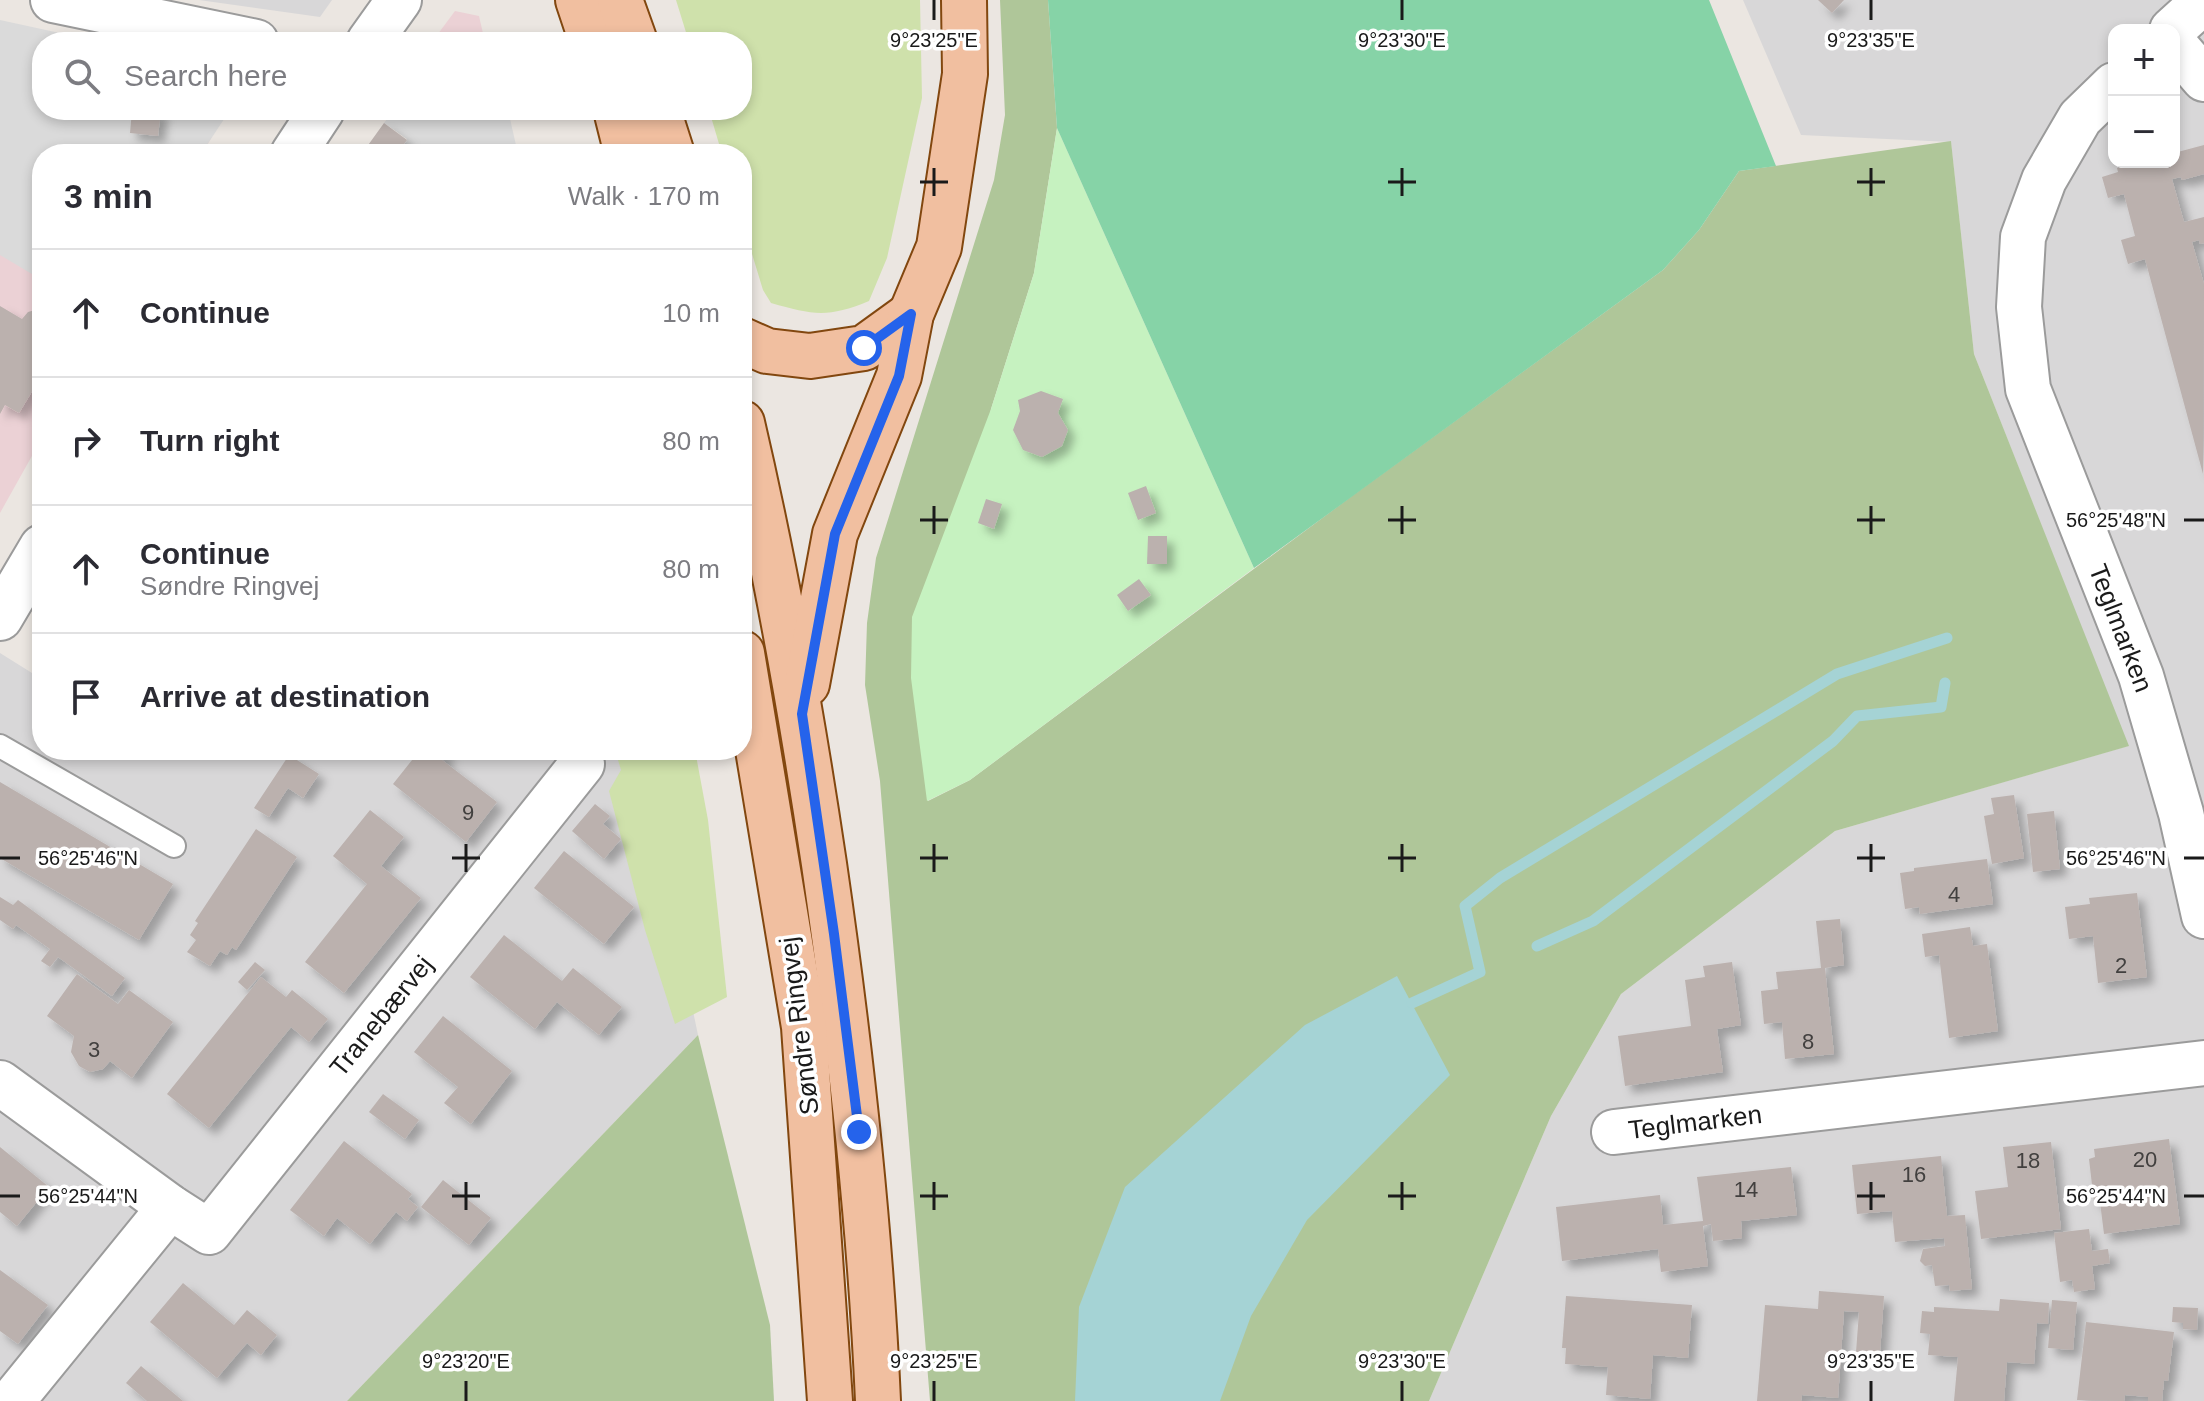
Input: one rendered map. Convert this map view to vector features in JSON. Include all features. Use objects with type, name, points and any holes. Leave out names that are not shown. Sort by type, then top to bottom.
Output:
[{"type":"main road","points":[[578,0],[589,32]]},
{"type":"main road","points":[[620,0],[631,32]]},
{"type":"main road","points":[[802,714],[835,534],[899,376],[911,314],[939,247],[965,74],[964,0]]},
{"type":"main road","points":[[618,120],[624,144]]},
{"type":"main road","points":[[661,120],[669,144]]},
{"type":"main road","points":[[752,344],[767,351],[810,356],[864,348],[911,314]]},
{"type":"main road","name":"Søndre Ringvej","points":[[752,465],[768,532],[802,714],[834,934],[859,1132],[874,1303],[878,1401]]},
{"type":"main road","name":"Søndre Ringvej","points":[[752,713],[804,1027],[830,1401]]},
{"type":"street","points":[[53,0],[208,32]]},
{"type":"street","points":[[376,32],[399,0]]},
{"type":"street","points":[[2179,24],[2204,1]]},
{"type":"street","points":[[2180,51],[2204,79]]},
{"type":"street","name":"Teglmarken","points":[[2108,91],[2080,118],[2044,180],[2023,237],[2019,307],[2028,389],[2141,676],[2181,813],[2204,916]]},
{"type":"street","points":[[300,144],[315,120]]},
{"type":"street","points":[[0,618],[32,564]]},
{"type":"street","name":"Tranebærvej","points":[[0,1083],[209,1232],[582,764]]},
{"type":"street","name":"Teglmarken","points":[[1614,1132],[2204,1063]]},
{"type":"street","points":[[12,1401],[170,1207]]},
{"type":"lane","points":[[0,746],[174,846]]},
{"type":"shaded area","points":[[199,0],[332,0],[320,17]]},
{"type":"shaded area","points":[[1743,0],[2204,0],[2204,1401],[1429,1401],[1551,1116],[1621,994],[1835,831],[2128,746],[1974,354],[1951,142],[1801,135]]},
{"type":"shaded area","points":[[455,11],[479,16],[483,32],[439,32]]},
{"type":"shaded area","points":[[0,20],[55,32],[32,32],[32,120],[223,120],[208,144],[32,144],[32,274],[0,255]]},
{"type":"shaded area","points":[[0,23],[32,37],[32,120],[221,120],[208,144],[32,144],[32,456],[0,513]]},
{"type":"shaded area","points":[[386,120],[510,120],[516,144],[404,144],[407,139],[384,123]]},
{"type":"shaded area","points":[[0,653],[32,673],[32,760],[623,760],[666,882],[698,1035],[347,1401],[0,1401]]},
{"type":"green space","points":[[676,0],[920,0],[922,98],[887,258],[869,301],[820,313],[771,303],[763,290],[752,254],[752,144],[719,144],[712,120],[752,120],[752,32],[686,32]]},
{"type":"green space","points":[[1000,0],[1048,0],[1057,128],[1034,273],[991,409],[928,801],[970,780],[1663,270],[1699,230],[1739,171],[1951,141],[1974,354],[2129,746],[1835,831],[1621,994],[1551,1116],[1429,1401],[930,1401],[880,781],[865,685],[867,623],[876,558],[994,180],[1005,115]]},
{"type":"green space","points":[[1048,0],[1709,0],[1776,166],[1739,171],[1699,230],[1663,270],[1254,568],[1057,128]]},
{"type":"green space","points":[[1057,128],[1254,568],[970,780],[927,801],[911,678],[912,617],[991,409],[1034,273]]},
{"type":"green space","points":[[618,760],[697,760],[708,820],[727,997],[675,1024],[645,930],[609,791],[621,770]]},
{"type":"green space","points":[[698,1035],[770,1325],[774,1401],[347,1401]]},
{"type":"water","points":[[1397,976],[1450,1075],[1307,1220],[1251,1316],[1220,1401],[1075,1401],[1079,1307],[1125,1187],[1305,1025]]},
{"type":"building","points":[[1818,0],[1844,0],[1832,13]]},
{"type":"building","points":[[131,120],[160,120],[158,136],[130,133]]},
{"type":"building","points":[[384,123],[407,140],[404,144],[369,144]]},
{"type":"building","points":[[2204,145],[2204,174],[2182,180],[2181,177],[2172,179],[2184,222],[2204,217],[2204,243],[2200,244],[2199,240],[2192,242],[2204,284],[2203,474],[2145,259],[2128,264],[2121,240],[2135,236],[2124,194],[2108,198],[2102,177],[2118,172],[2117,168],[2180,168],[2180,151]]},
{"type":"building","points":[[0,306],[22,319],[32,311],[32,392],[19,413],[5,405],[0,414]]},
{"type":"building","points":[[1041,391],[1063,399],[1058,413],[1068,430],[1062,446],[1042,457],[1023,450],[1013,430],[1020,411],[1018,400]]},
{"type":"building","points":[[1146,486],[1156,513],[1138,520],[1128,493]]},
{"type":"building","points":[[986,499],[1002,504],[994,529],[978,523]]},
{"type":"building","points":[[1148,536],[1167,536],[1167,564],[1147,564]]},
{"type":"building","points":[[1139,579],[1151,595],[1128,611],[1117,595]]},
{"type":"building","points":[[286,760],[297,760],[319,774],[303,798],[288,788],[269,817],[254,808]]},
{"type":"building","points":[[412,760],[442,760],[497,802],[466,842],[393,784]]},
{"type":"building","points":[[0,782],[173,884],[139,940],[0,858]]},
{"type":"building","points":[[2014,795],[2024,858],[1992,864],[1984,816],[1994,814],[1991,798]]},
{"type":"building","points":[[595,804],[610,816],[603,824],[621,839],[604,859],[572,831]]},
{"type":"building","points":[[370,810],[404,837],[381,866],[421,898],[344,993],[305,962],[367,884],[333,856]]},
{"type":"building","points":[[2054,811],[2060,869],[2033,872],[2027,814]]},
{"type":"building","points":[[256,829],[297,857],[236,950],[232,947],[227,955],[220,951],[210,966],[187,952],[196,940],[190,935],[198,923],[195,921]]},
{"type":"building","points":[[564,851],[634,907],[604,944],[534,888]]},
{"type":"building","points":[[1987,859],[1993,904],[1920,914],[1919,907],[1905,909],[1900,873],[1914,871],[1914,868]]},
{"type":"building","points":[[2137,893],[2147,977],[2098,983],[2093,936],[2069,939],[2065,907],[2090,904],[2089,898]]},
{"type":"building","points":[[0,897],[13,905],[18,900],[125,978],[112,996],[58,957],[50,967],[41,961],[50,949],[16,925],[13,929],[0,920]]},
{"type":"building","points":[[1840,919],[1844,965],[1825,968],[1834,1054],[1785,1059],[1782,1022],[1764,1024],[1761,991],[1778,989],[1776,972],[1821,968],[1816,921]]},
{"type":"building","points":[[1970,927],[1973,946],[1987,944],[1998,1031],[1949,1038],[1939,955],[1925,957],[1922,934]]},
{"type":"building","points":[[504,935],[562,981],[573,968],[622,1007],[599,1035],[557,1002],[535,1029],[470,977]]},
{"type":"building","points":[[255,962],[265,970],[247,990],[238,982]]},
{"type":"building","points":[[1732,962],[1741,1025],[1717,1029],[1723,1072],[1625,1086],[1618,1036],[1691,1026],[1685,980],[1705,977],[1703,966]]},
{"type":"building","points":[[77,974],[118,1004],[129,990],[173,1022],[132,1078],[110,1061],[103,1069],[90,1072],[79,1066],[71,1052],[74,1036],[47,1016]]},
{"type":"building","points":[[261,977],[286,997],[292,990],[328,1019],[309,1042],[291,1027],[209,1128],[167,1094]]},
{"type":"building","points":[[443,1016],[512,1071],[471,1124],[444,1103],[458,1087],[414,1052]]},
{"type":"building","points":[[383,1094],[419,1120],[405,1139],[369,1112]]},
{"type":"building","points":[[2169,1139],[2180,1224],[2104,1234],[2100,1202],[2094,1202],[2089,1159],[2095,1157],[2094,1149]]},
{"type":"building","points":[[344,1141],[412,1194],[408,1199],[418,1207],[407,1221],[396,1212],[370,1244],[337,1218],[324,1236],[290,1210]]},
{"type":"building","points":[[2051,1142],[2061,1229],[1981,1239],[1975,1191],[2008,1187],[2003,1147]]},
{"type":"building","points":[[0,1147],[49,1187],[17,1226],[0,1212]]},
{"type":"building","points":[[1941,1156],[1947,1216],[1965,1215],[1972,1289],[1950,1291],[1949,1285],[1935,1286],[1932,1265],[1925,1266],[1920,1261],[1923,1249],[1945,1246],[1944,1238],[1895,1242],[1892,1211],[1857,1214],[1852,1165]]},
{"type":"building","points":[[1791,1167],[1797,1215],[1741,1221],[1742,1238],[1713,1241],[1711,1224],[1703,1226],[1708,1266],[1661,1272],[1658,1249],[1562,1261],[1556,1207],[1660,1195],[1663,1225],[1703,1221],[1697,1177]]},
{"type":"building","points":[[443,1180],[491,1218],[469,1245],[421,1207]]},
{"type":"building","points":[[2089,1229],[2092,1251],[2108,1249],[2110,1263],[2092,1266],[2095,1289],[2074,1292],[2072,1280],[2060,1282],[2054,1233]]},
{"type":"building","points":[[0,1270],[48,1305],[18,1344],[0,1331]]},
{"type":"building","points":[[183,1283],[234,1325],[247,1310],[277,1335],[261,1355],[247,1343],[217,1378],[150,1322]]},
{"type":"building","points":[[1819,1291],[1884,1296],[1880,1353],[1856,1352],[1859,1312],[1844,1311],[1838,1398],[1802,1395],[1801,1401],[1757,1401],[1765,1305],[1818,1309]]},
{"type":"building","points":[[1566,1296],[1692,1305],[1688,1358],[1653,1355],[1650,1399],[1606,1395],[1608,1367],[1565,1364],[1566,1348],[1562,1348]]},
{"type":"building","points":[[2000,1299],[2049,1303],[2048,1324],[2037,1323],[2034,1364],[2007,1362],[2004,1401],[1954,1401],[1958,1357],[1928,1355],[1930,1334],[1920,1333],[1922,1311],[1934,1312],[1934,1307],[1999,1311]]},
{"type":"building","points":[[2052,1300],[2077,1302],[2073,1350],[2048,1348]]},
{"type":"building","points":[[2173,1307],[2198,1308],[2197,1330],[2183,1329],[2183,1323],[2172,1322]]},
{"type":"building","points":[[2086,1322],[2174,1332],[2168,1381],[2164,1380],[2162,1401],[2125,1395],[2124,1401],[2077,1400]]},
{"type":"building","points":[[141,1366],[183,1401],[147,1401],[126,1383]]},
{"type":"waterway","points":[[1412,1003],[1480,972],[1465,906],[1500,878],[1837,674],[1947,638]]},
{"type":"waterway","points":[[1537,946],[1593,921],[1833,741],[1857,716],[1941,707],[1945,683]]},
{"type":"route","points":[[859,1132],[802,714],[835,534],[899,376],[911,314],[864,348]]}]
